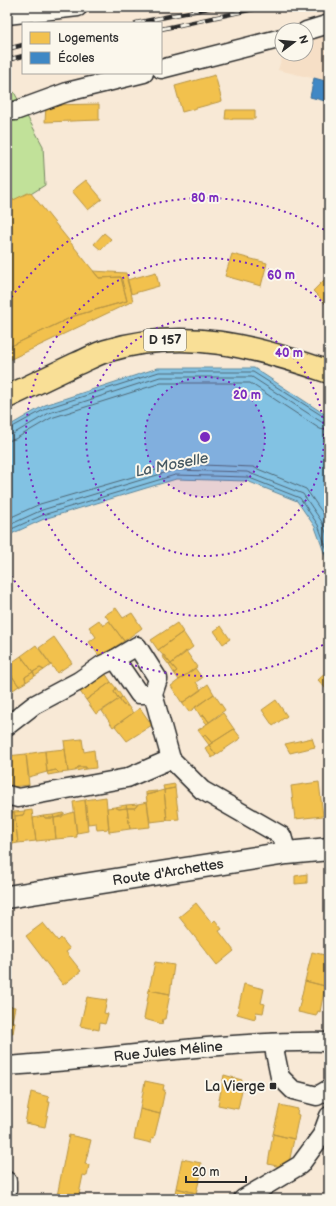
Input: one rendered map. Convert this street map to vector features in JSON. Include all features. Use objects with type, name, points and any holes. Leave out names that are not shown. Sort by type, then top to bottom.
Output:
[{"type":"main road","name":"D 157","points":[[7,397],[105,351],[140,342],[200,339],[275,353],[329,372]]},
{"type":"street","points":[[7,15],[78,7]]},
{"type":"street","points":[[314,29],[329,24]]},
{"type":"street","points":[[162,69],[274,40]]},
{"type":"street","points":[[7,111],[14,111],[68,92],[140,74]]},
{"type":"street","points":[[7,726],[34,705],[79,681],[102,665],[137,646],[158,679],[153,694],[170,759],[202,790],[282,836],[287,853]]},
{"type":"street","points":[[115,659],[139,694],[153,694]]},
{"type":"street","points":[[7,795],[18,798],[127,778],[170,759]]},
{"type":"street","name":"Route d'Archettes","points":[[7,897],[287,853],[329,849]]},
{"type":"street","name":"Rue Jules Méline","points":[[7,1066],[180,1049],[273,1043],[329,1042]]},
{"type":"street","points":[[273,1043],[280,1077],[293,1090],[317,1096],[329,1089]]},
{"type":"street","points":[[243,1199],[300,1165],[322,1135],[329,1117]]},
{"type":"street","points":[[7,1181],[7,1192]]},
{"type":"shaded area","points":[[329,32],[329,82],[278,70],[280,62],[314,62],[314,35]]},
{"type":"green space","points":[[14,92],[43,146],[45,185],[7,209],[7,93]]},
{"type":"water","name":"La Moselle","points":[[158,368],[254,368],[329,417],[329,566],[315,527],[297,501],[247,481],[176,479],[44,519],[7,536],[7,427],[45,405]]},
{"type":"building: Logements","points":[[215,75],[222,101],[182,112],[175,86]]},
{"type":"building: Logements","points":[[99,104],[99,120],[45,122],[46,105]]},
{"type":"building: Logements","points":[[226,110],[255,110],[255,119],[225,119]]},
{"type":"building: Logements","points":[[86,180],[102,199],[88,210],[72,191]]},
{"type":"building: Logements","points":[[30,192],[99,278],[121,277],[127,301],[74,316],[7,348],[7,203]]},
{"type":"building: Logements","points":[[104,233],[111,239],[101,250],[94,244]]},
{"type":"building: Logements","points":[[232,254],[267,263],[261,286],[225,276]]},
{"type":"building: Logements","points":[[93,271],[126,273],[133,301],[7,361],[7,348],[74,316],[127,301],[121,277],[99,278]]},
{"type":"building: Logements","points":[[156,272],[159,286],[131,294],[127,280]]},
{"type":"building: Logements","points":[[326,278],[329,281],[329,307],[313,291]]},
{"type":"building: Logements","points":[[116,608],[123,618],[132,613],[142,628],[124,641],[105,615]]},
{"type":"building: Logements","points":[[99,620],[103,626],[109,621],[124,641],[100,657],[89,642],[96,637],[89,627]]},
{"type":"building: Logements","points":[[177,623],[183,632],[158,650],[151,640]]},
{"type":"building: Logements","points":[[221,626],[230,639],[223,644],[214,631]]},
{"type":"building: Logements","points":[[183,632],[193,647],[171,664],[158,650]]},
{"type":"building: Logements","points":[[54,637],[72,663],[57,673],[39,648]]},
{"type":"building: Logements","points":[[36,645],[51,665],[44,670],[40,668],[33,672],[21,656]]},
{"type":"building: Logements","points":[[186,651],[197,667],[179,680],[174,673],[177,671],[171,664]]},
{"type":"building: Logements","points":[[164,655],[171,664],[169,665],[162,656]]},
{"type":"building: Logements","points":[[21,656],[33,672],[25,677],[26,682],[19,686],[7,669],[7,666]]},
{"type":"building: Logements","points":[[171,664],[177,671],[174,673],[169,665]]},
{"type":"building: Logements","points":[[40,668],[44,670],[35,676],[33,672]]},
{"type":"building: Logements","points":[[195,668],[202,678],[196,682],[201,690],[182,703],[171,686]]},
{"type":"building: Logements","points":[[7,669],[19,686],[13,690],[7,690]]},
{"type":"building: Logements","points":[[329,670],[329,692],[318,680]]},
{"type":"building: Logements","points":[[33,672],[35,676],[26,682],[25,677]]},
{"type":"building: Logements","points":[[105,673],[111,682],[86,700],[79,690]]},
{"type":"building: Logements","points":[[111,682],[116,688],[114,692],[119,699],[96,714],[86,700]]},
{"type":"building: Logements","points":[[208,684],[214,694],[189,712],[182,703]]},
{"type":"building: Logements","points":[[116,688],[122,697],[119,699],[114,692]]},
{"type":"building: Logements","points":[[214,694],[225,710],[209,722],[204,715],[201,717],[195,707]]},
{"type":"building: Logements","points":[[122,697],[128,706],[123,705],[119,699]]},
{"type":"building: Logements","points":[[119,699],[123,705],[128,706],[133,713],[113,727],[102,711]]},
{"type":"building: Logements","points":[[276,700],[287,716],[273,726],[262,710]]},
{"type":"building: Logements","points":[[140,708],[152,725],[127,741],[115,726]]},
{"type":"building: Logements","points":[[223,713],[234,729],[212,743],[205,735],[203,737],[198,730]]},
{"type":"building: Logements","points":[[204,715],[209,722],[207,724],[201,717]]},
{"type":"building: Logements","points":[[234,729],[241,738],[216,755],[209,745]]},
{"type":"building: Logements","points":[[205,735],[212,743],[209,745],[203,737]]},
{"type":"building: Logements","points":[[312,738],[315,747],[290,753],[285,744]]},
{"type":"building: Logements","points":[[82,739],[84,752],[94,750],[96,768],[86,769],[86,767],[78,767],[75,771],[68,772],[64,741]]},
{"type":"building: Logements","points":[[209,745],[216,755],[212,758],[205,748]]},
{"type":"building: Logements","points":[[65,749],[68,772],[59,773],[56,770],[47,772],[45,751]]},
{"type":"building: Logements","points":[[45,751],[47,772],[29,777],[26,754]]},
{"type":"building: Logements","points":[[26,754],[29,785],[11,787],[7,756]]},
{"type":"building: Logements","points":[[78,767],[86,767],[86,769],[75,771]]},
{"type":"building: Logements","points":[[56,770],[59,773],[48,775],[47,772]]},
{"type":"building: Logements","points":[[319,782],[323,816],[295,819],[291,786]]},
{"type":"building: Logements","points":[[175,784],[175,788],[164,790],[163,786]]},
{"type":"building: Logements","points":[[175,788],[179,819],[167,820],[164,790]]},
{"type":"building: Logements","points":[[164,790],[167,820],[150,822],[146,795]]},
{"type":"building: Logements","points":[[157,791],[156,793],[146,795],[146,792]]},
{"type":"building: Logements","points":[[106,797],[109,829],[97,830],[96,823],[88,824],[85,800]]},
{"type":"building: Logements","points":[[85,800],[88,831],[77,833],[73,802]]},
{"type":"building: Logements","points":[[147,802],[150,827],[130,829],[127,808],[135,808],[138,804]]},
{"type":"building: Logements","points":[[138,804],[135,808],[127,808],[126,805]]},
{"type":"building: Logements","points":[[126,805],[127,808],[119,809],[115,807]]},
{"type":"building: Logements","points":[[115,807],[119,809],[127,808],[130,829],[109,832],[107,808]]},
{"type":"building: Logements","points":[[32,810],[36,841],[18,843],[15,816],[23,815],[25,811]]},
{"type":"building: Logements","points":[[25,811],[23,815],[15,816],[14,812]]},
{"type":"building: Logements","points":[[14,812],[18,843],[7,845],[7,813]]},
{"type":"building: Logements","points":[[74,812],[77,837],[56,839],[54,818]]},
{"type":"building: Logements","points":[[64,813],[62,817],[54,818],[53,815]]},
{"type":"building: Logements","points":[[53,815],[54,818],[45,818],[43,816]]},
{"type":"building: Logements","points":[[43,816],[45,818],[54,818],[56,839],[36,841],[33,818]]},
{"type":"building: Logements","points":[[307,874],[307,883],[295,884],[295,876]]},
{"type":"building: Logements","points":[[196,903],[212,923],[215,920],[222,929],[219,931],[234,951],[217,965],[179,917]]},
{"type":"building: Logements","points":[[43,923],[58,941],[61,938],[70,949],[66,952],[81,971],[63,985],[26,936]]},
{"type":"building: Logements","points":[[312,952],[329,956],[329,970],[325,986],[305,981]]},
{"type":"building: Logements","points":[[155,962],[174,965],[170,994],[149,990]]},
{"type":"building: Logements","points":[[305,981],[325,986],[320,1012],[318,1011],[316,1016],[298,1012]]},
{"type":"building: Logements","points":[[244,984],[264,989],[261,1003],[265,1004],[263,1013],[256,1012],[255,1019],[237,1014]]},
{"type":"building: Logements","points":[[149,990],[170,994],[165,1019],[163,1019],[162,1024],[144,1019]]},
{"type":"building: Logements","points":[[87,997],[107,1000],[104,1013],[108,1014],[105,1024],[100,1023],[99,1030],[80,1026]]},
{"type":"building: Logements","points":[[7,1006],[15,1007],[12,1021],[15,1022],[13,1033],[8,1032],[7,1038]]},
{"type":"building: Logements","points":[[224,1075],[242,1080],[241,1085],[243,1085],[238,1109],[218,1105]]},
{"type":"building: Logements","points":[[145,1081],[164,1085],[163,1090],[165,1090],[160,1114],[140,1109]]},
{"type":"building: Logements","points":[[31,1092],[49,1097],[48,1102],[50,1102],[45,1127],[25,1123]]},
{"type":"building: Logements","points":[[280,1105],[298,1109],[297,1114],[299,1115],[294,1139],[273,1134]]},
{"type":"building: Logements","points":[[140,1109],[160,1114],[154,1138],[152,1138],[151,1143],[134,1139]]},
{"type":"building: Logements","points":[[273,1134],[294,1139],[289,1163],[285,1168],[268,1164]]},
{"type":"building: Logements","points":[[69,1135],[91,1140],[85,1164],[89,1165],[87,1176],[83,1175],[78,1199],[57,1196]]},
{"type":"building: Logements","points":[[182,1159],[201,1163],[200,1169],[202,1170],[196,1193],[176,1188]]},
{"type":"building: Logements","points":[[176,1188],[196,1193],[195,1199],[174,1199]]},
{"type":"building: Écoles","points":[[314,78],[329,82],[329,102],[310,97]]},
{"type":"railway","points":[[141,22],[214,7]]},
{"type":"railway","points":[[162,29],[263,7]]},
{"type":"railway","points":[[7,49],[22,45]]},
{"type":"railway","points":[[7,60],[22,56]]},
{"type":"place","name":"La Vierge","points":[[273,1086]]}]
